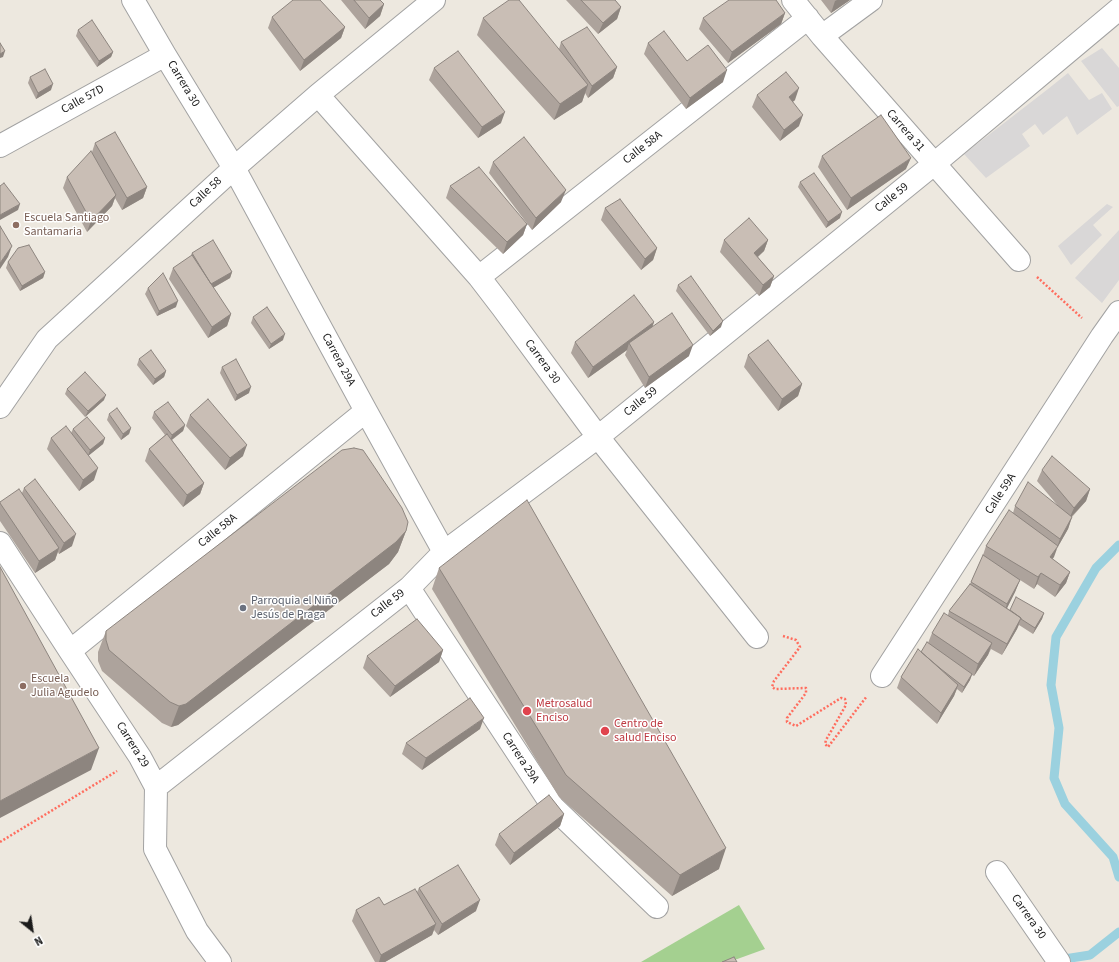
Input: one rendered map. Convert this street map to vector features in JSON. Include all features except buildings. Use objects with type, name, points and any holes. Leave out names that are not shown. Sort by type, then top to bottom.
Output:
[{"type":"street","name":"Carrera 30","points":[[133,0],[234,168]]},
{"type":"street","name":"Calle 58","points":[[0,407],[48,339],[234,168],[318,95],[434,0]]},
{"type":"street","name":"Carrera 31","points":[[793,0],[822,36],[1019,260]]},
{"type":"street","points":[[822,36],[871,0]]},
{"type":"street","name":"Calle 59","points":[[156,787],[409,588],[444,552],[598,437],[934,164],[1119,9]]},
{"type":"street","name":"Calle 58A","points":[[479,277],[808,18]]},
{"type":"street","name":"Calle 57D","points":[[0,146],[165,55]]},
{"type":"street","name":"Carrera 30","points":[[318,95],[479,277],[598,437],[757,637]]},
{"type":"street","name":"Carrera 29A","points":[[234,168],[444,552]]},
{"type":"street","name":"Calle 59A","points":[[882,676],[1119,312]]},
{"type":"street","name":"Calle 58A","points":[[70,651],[366,411]]},
{"type":"street","name":"Carrera 29","points":[[0,543],[140,757],[156,787],[155,849],[197,931],[220,962]]},
{"type":"street","name":"Carrera 29A","points":[[409,588],[553,807],[657,907]]},
{"type":"street","name":"Carrera 30","points":[[996,872],[1059,962]]},
{"type":"path","points":[[1019,260],[1102,336]]},
{"type":"path","points":[[757,637],[781,636],[796,640],[800,648],[774,681],[772,687],[775,689],[806,688],[806,693],[787,718],[787,722],[796,726],[842,698],[845,699],[846,705],[826,740],[825,744],[828,747],[882,676]]},
{"type":"path","points":[[0,842],[140,757]]},
{"type":"shaded area","points":[[1102,48],[1119,68],[1119,106],[1117,107],[1081,61]]},
{"type":"shaded area","points":[[1068,73],[1089,100],[1102,93],[1112,109],[1077,135],[1067,116],[1043,135],[1035,124],[1022,134],[1030,146],[986,178],[964,154]]},
{"type":"shaded area","points":[[1107,204],[1113,207],[1093,225],[1102,235],[1071,265],[1058,246]]},
{"type":"shaded area","points":[[1119,230],[1119,280],[1102,303],[1075,278]]},
{"type":"green space","points":[[739,905],[765,949],[729,962],[641,962]]},
{"type":"waterway","points":[[1119,545],[1096,568],[1056,637],[1051,685],[1059,728],[1054,778],[1065,804],[1113,857],[1119,877]]},
{"type":"waterway","points":[[1058,960],[1090,955],[1119,932]]},
{"type":"place","name":"Escuela Santiago Santamaria","points":[[16,225]]},
{"type":"place","name":"Parroquia el Niño Jesús de Praga","points":[[243,608]]},
{"type":"place","name":"Escuela Julia Agudelo","points":[[23,686]]},
{"type":"place","name":"Metrosalud Enciso","points":[[527,711]]},
{"type":"place","name":"Centro de salud Enciso","points":[[605,731]]}]
